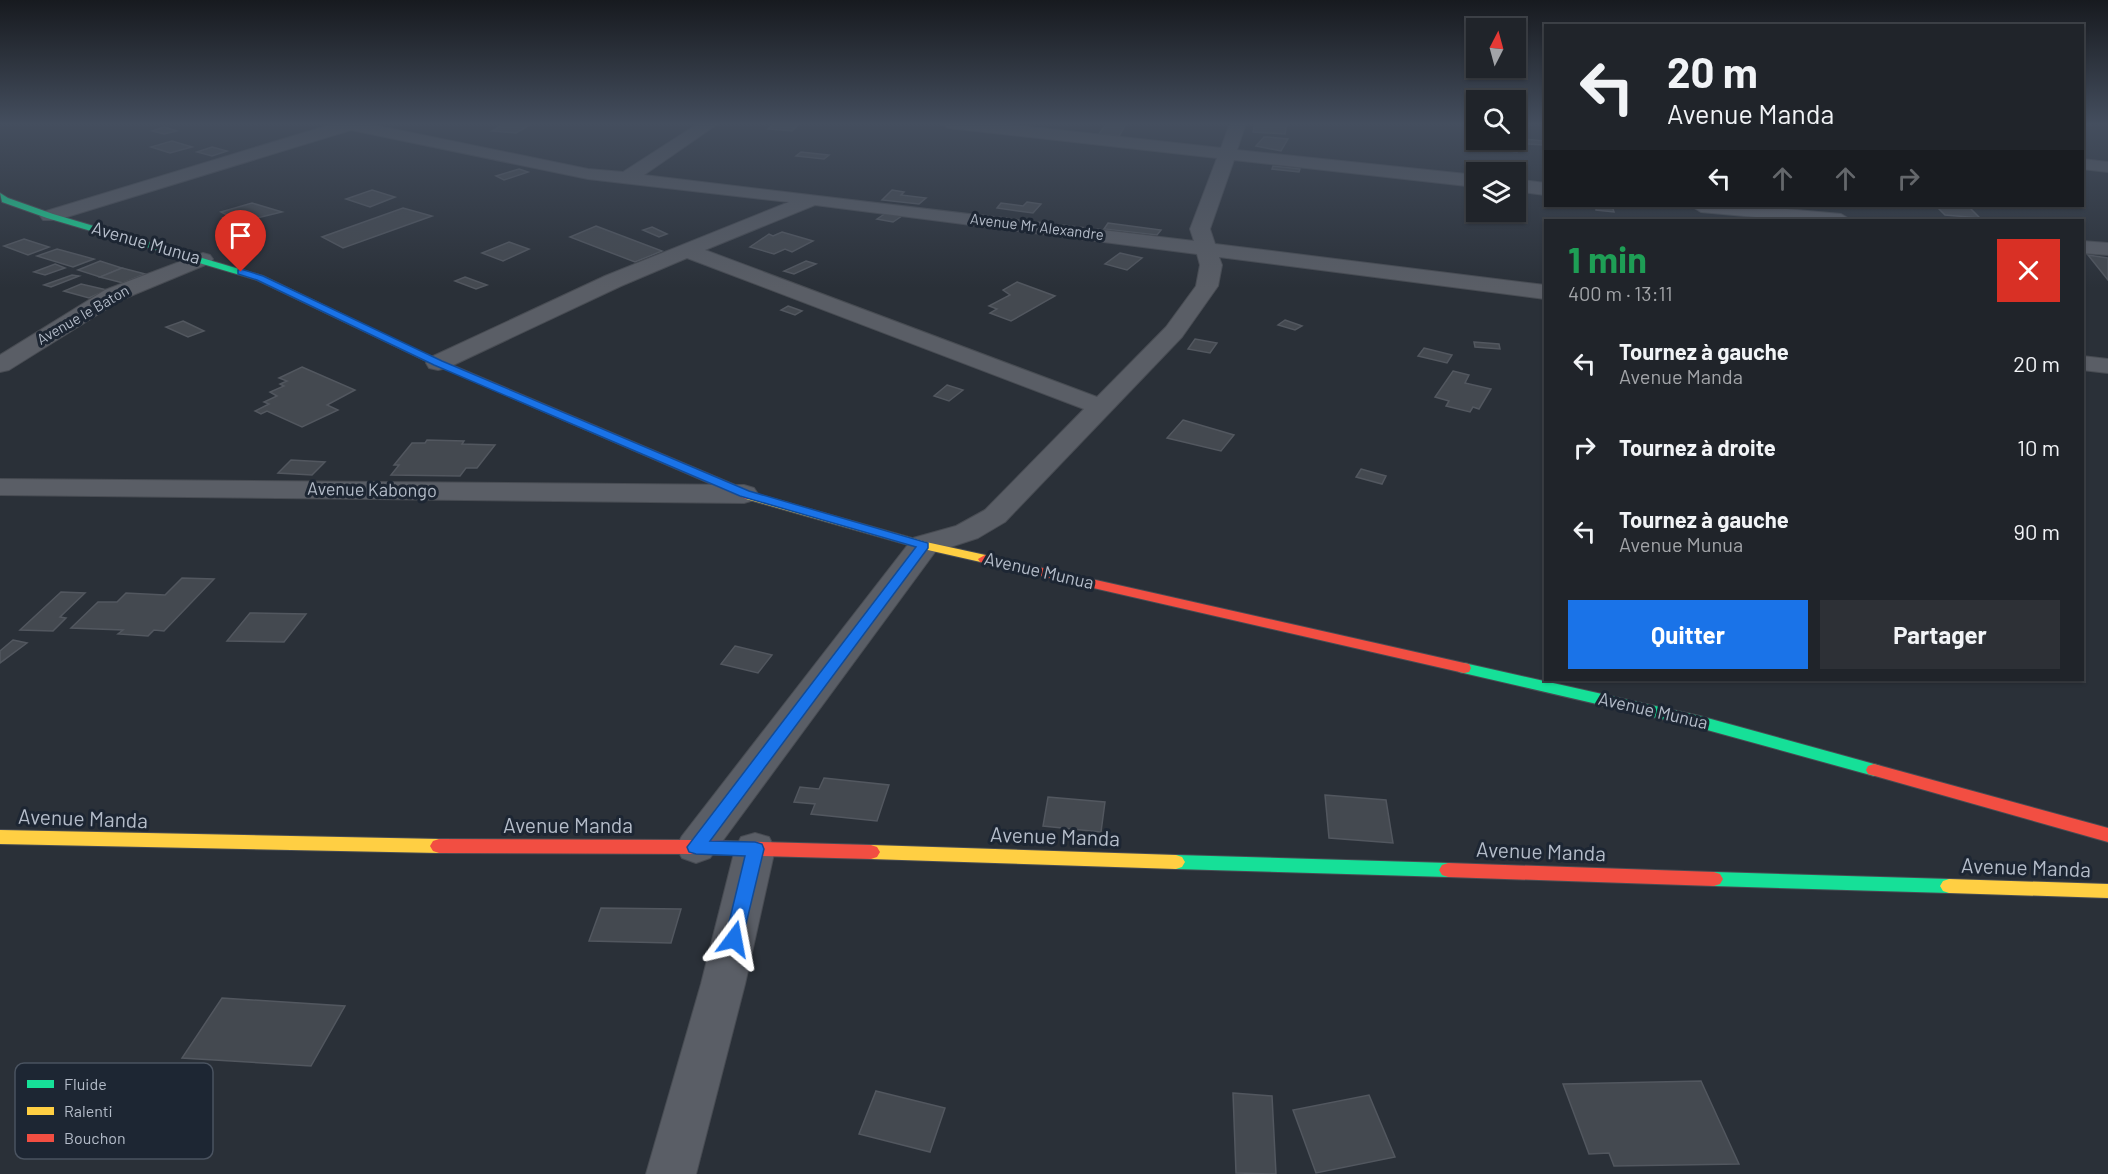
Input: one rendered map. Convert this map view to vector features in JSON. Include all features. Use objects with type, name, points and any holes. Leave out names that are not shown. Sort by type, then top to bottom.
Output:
[{"type":"main road","name":"Avenue Munua","points":[[2,198],[50,216],[260,278],[438,363],[744,494],[924,545],[1700,722],[2108,835]]},
{"type":"main road","name":"Avenue Manda","points":[[0,837],[251,844],[696,847],[2108,891]]},
{"type":"street","points":[[50,216],[174,178]]},
{"type":"street","name":"Avenue Mr Alexandre","points":[[627,178],[812,199],[1544,292]]},
{"type":"street","points":[[696,847],[924,545],[967,532],[995,516],[1174,332],[1200,299],[1208,286],[1211,265],[1208,249],[1200,229],[1219,178]]},
{"type":"street","points":[[1446,178],[1466,180]]},
{"type":"street","points":[[1526,186],[1544,189]]},
{"type":"street","points":[[438,363],[613,281],[812,199]]},
{"type":"street","points":[[1715,207],[1811,214],[1836,219]]},
{"type":"street","points":[[2084,246],[2108,249]]},
{"type":"street","points":[[687,251],[774,281],[965,357],[1101,407]]},
{"type":"street","name":"Avenue le Baton","points":[[0,364],[113,295],[204,260]]},
{"type":"street","points":[[2084,363],[2108,366]]},
{"type":"street","name":"Avenue Kabongo","points":[[0,487],[744,494]]},
{"type":"street","points":[[671,1174],[723,984],[755,849]]},
{"type":"building","points":[[372,190],[395,197],[370,207],[346,199]]},
{"type":"building","points":[[892,190],[904,192],[901,195],[926,198],[919,204],[882,200]]},
{"type":"building","points":[[1027,202],[1041,204],[1033,213],[997,208],[1001,203],[1023,206]]},
{"type":"building","points":[[252,203],[282,212],[241,222],[236,219],[229,221],[223,218],[229,216],[221,212]]},
{"type":"building","points":[[1596,207],[1612,207],[1614,212],[1596,210]]},
{"type":"building","points":[[1937,207],[1969,207],[1980,218],[1945,215]]},
{"type":"building","points":[[403,208],[432,216],[343,248],[322,237]]},
{"type":"building","points":[[889,211],[905,214],[893,222],[877,219]]},
{"type":"building","points":[[1108,223],[1161,230],[1157,235],[1104,229]]},
{"type":"building","points":[[596,226],[662,251],[635,262],[570,237]]},
{"type":"building","points":[[652,227],[667,234],[659,237],[643,230]]},
{"type":"building","points":[[782,232],[813,241],[792,252],[785,249],[774,254],[750,247],[769,234],[773,236]]},
{"type":"building","points":[[24,239],[49,247],[28,255],[4,246]]},
{"type":"building","points":[[509,242],[529,249],[503,261],[482,253]]},
{"type":"building","points":[[57,249],[94,259],[73,267],[37,256]]},
{"type":"building","points":[[1120,253],[1142,258],[1127,270],[1105,264]]},
{"type":"building","points":[[2088,255],[2108,258],[2108,280]]},
{"type":"building","points":[[100,261],[122,268],[100,277],[78,270]]},
{"type":"building","points":[[806,261],[816,264],[794,274],[784,271]]},
{"type":"building","points":[[55,264],[65,268],[45,275],[34,272]]},
{"type":"building","points":[[122,268],[145,274],[123,283],[100,277]]},
{"type":"building","points":[[72,275],[79,276],[51,287],[44,285]]},
{"type":"building","points":[[465,277],[487,285],[476,289],[455,281]]},
{"type":"building","points":[[1017,282],[1055,296],[1011,321],[990,313],[997,309],[989,306],[1010,295],[1003,290]]},
{"type":"building","points":[[81,284],[107,290],[89,298],[64,291]]},
{"type":"building","points":[[788,306],[802,311],[795,315],[781,310]]},
{"type":"building","points":[[1285,320],[1302,326],[1295,330],[1278,325]]},
{"type":"building","points":[[183,321],[204,331],[188,337],[166,327]]},
{"type":"building","points":[[1195,339],[1217,343],[1210,353],[1188,349]]},
{"type":"building","points":[[1474,342],[1499,344],[1500,349],[1475,347]]},
{"type":"building","points":[[1424,348],[1452,355],[1447,363],[1418,356]]},
{"type":"building","points":[[302,367],[355,390],[327,405],[338,410],[302,427],[267,411],[261,414],[255,411],[269,404],[264,402],[277,396],[270,392],[284,386],[280,384],[287,381],[279,378]]},
{"type":"building","points":[[1453,371],[1469,375],[1465,383],[1491,389],[1479,409],[1473,407],[1470,412],[1446,406],[1449,401],[1435,397]]},
{"type":"building","points":[[947,385],[963,390],[949,401],[934,396]]},
{"type":"building","points":[[1183,420],[1234,435],[1221,451],[1167,438]]},
{"type":"building","points":[[427,440],[495,445],[477,468],[466,468],[460,476],[391,475],[399,465],[394,465],[412,443],[425,443]]},
{"type":"building","points":[[291,460],[325,462],[312,475],[278,473]]},
{"type":"building","points":[[1361,469],[1386,476],[1382,484],[1356,477]]},
{"type":"building","points":[[182,578],[214,579],[164,631],[154,630],[148,636],[118,634],[123,630],[71,628],[98,602],[117,602],[126,593],[165,595]]},
{"type":"building","points":[[61,592],[85,593],[60,617],[66,618],[53,631],[20,630]]},
{"type":"building","points":[[250,613],[306,614],[284,642],[227,641]]},
{"type":"building","points":[[13,640],[27,643],[0,663],[0,651]]},
{"type":"building","points":[[735,646],[772,655],[758,673],[721,664]]},
{"type":"building","points":[[824,778],[889,785],[877,821],[811,814],[815,804],[794,802],[800,787],[819,789]]},
{"type":"building","points":[[1325,795],[1386,800],[1393,843],[1329,838]]},
{"type":"building","points":[[1048,797],[1105,802],[1101,832],[1043,826]]},
{"type":"building","points":[[601,908],[681,909],[671,943],[589,941]]},
{"type":"building","points":[[222,998],[345,1006],[311,1066],[182,1058]]},
{"type":"building","points":[[1701,1081],[1739,1164],[1614,1166],[1609,1153],[1589,1154],[1563,1084]]},
{"type":"building","points":[[876,1091],[945,1108],[930,1152],[859,1134]]},
{"type":"building","points":[[1233,1093],[1272,1096],[1276,1174],[1236,1173]]},
{"type":"building","points":[[1369,1095],[1395,1157],[1316,1173],[1293,1110]]},
{"type":"traffic: fast","points":[[0,195],[5,200],[50,216],[260,278],[426,357]]},
{"type":"traffic: fast","points":[[1464,668],[1700,722],[1874,770]]},
{"type":"traffic: fast","points":[[1176,862],[1448,870]]},
{"type":"traffic: fast","points":[[1714,879],[1949,886]]},
{"type":"traffic: slow","points":[[750,496],[924,545],[985,559]]},
{"type":"traffic: slow","points":[[0,837],[439,846]]},
{"type":"traffic: slow","points":[[871,852],[1176,862]]},
{"type":"traffic: slow","points":[[1949,886],[2108,891]]},
{"type":"traffic: jam","points":[[426,357],[750,496]]},
{"type":"traffic: jam","points":[[985,559],[1464,668]]},
{"type":"traffic: jam","points":[[1874,770],[2108,835]]},
{"type":"traffic: jam","points":[[439,846],[696,847],[871,852]]},
{"type":"traffic: jam","points":[[1448,870],[1714,879]]},
{"type":"route","points":[[241,272],[260,278],[438,363],[744,494],[924,545],[696,847],[755,849],[734,939]]}]
